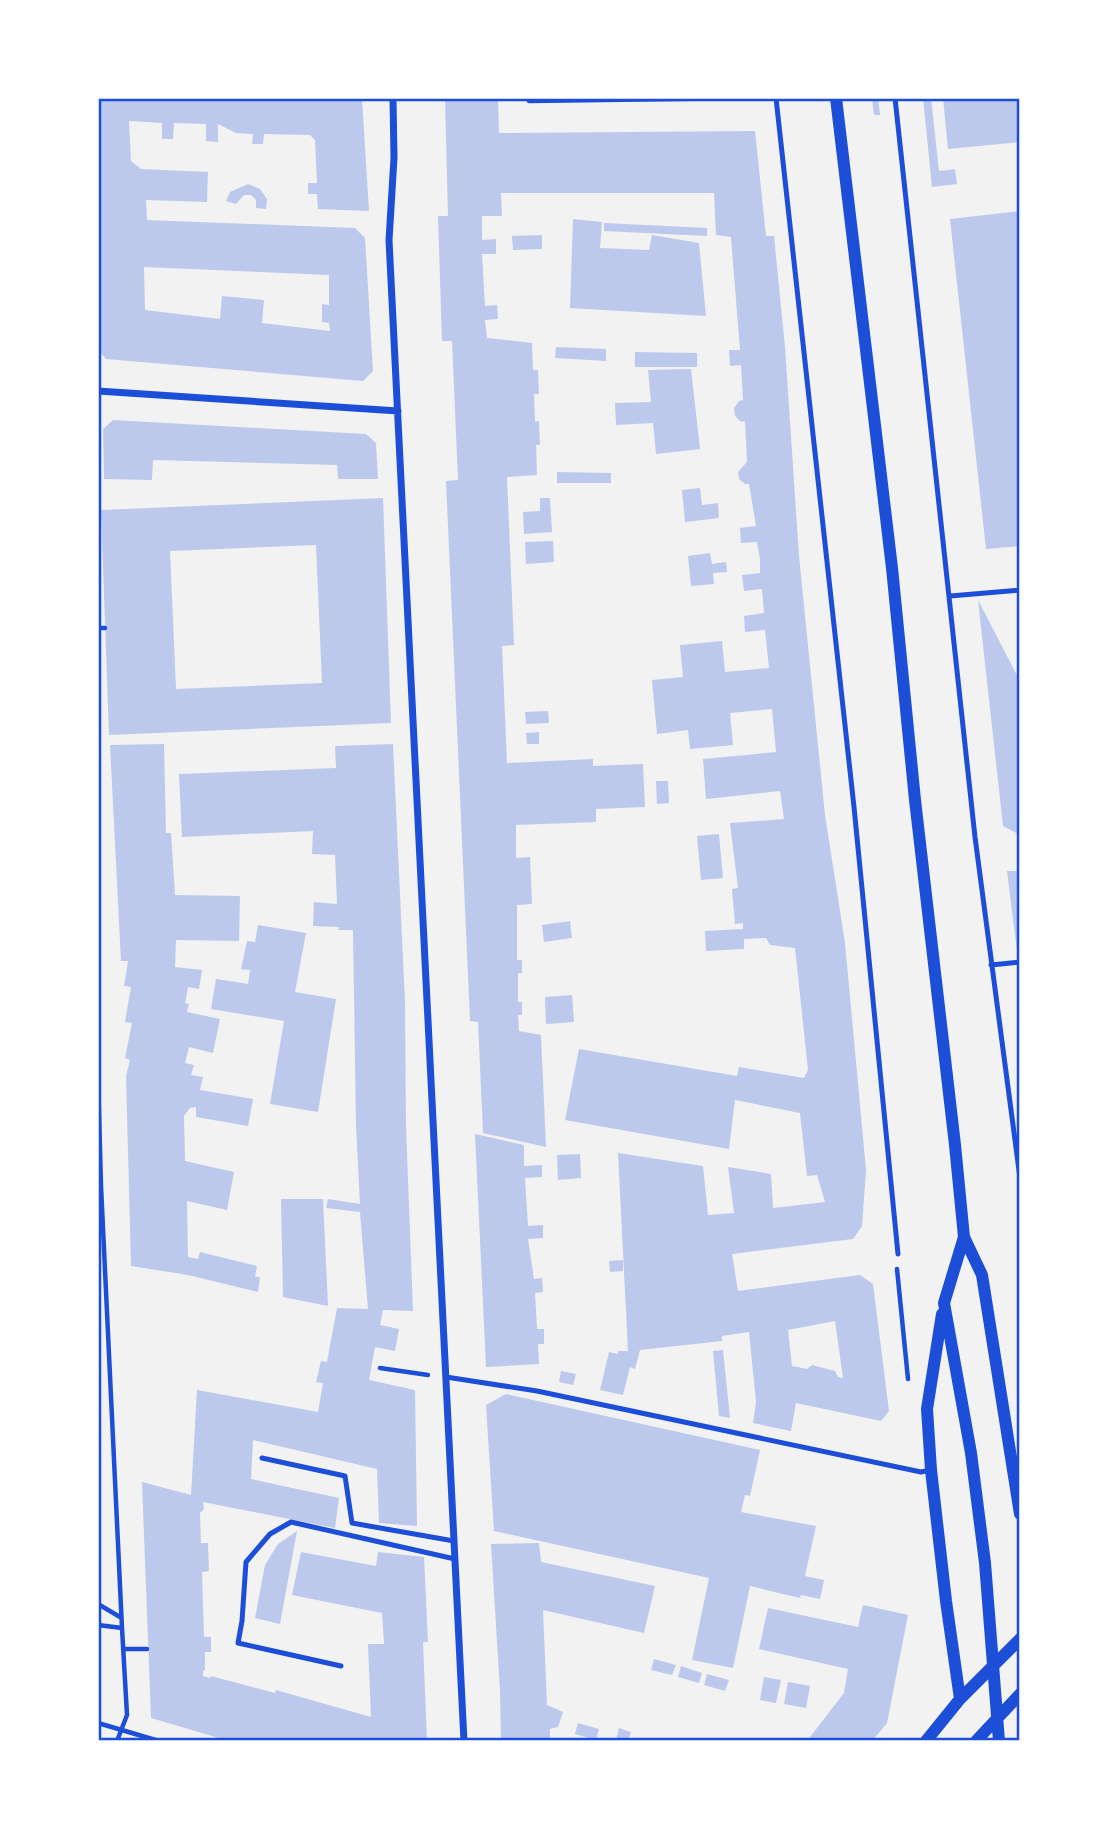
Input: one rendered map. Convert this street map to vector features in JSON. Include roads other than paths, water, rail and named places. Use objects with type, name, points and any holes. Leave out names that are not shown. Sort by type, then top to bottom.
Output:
[{"type":"street","points":[[393,98],[394,158],[389,240],[464,1741]]},
{"type":"street","points":[[836,98],[891,568],[964,1237],[982,1275],[1020,1514]]},
{"type":"street","points":[[98,391],[398,411]]},
{"type":"street","points":[[960,1699],[931,1470],[927,1409],[944,1303],[964,1237]]},
{"type":"street","points":[[944,1303],[974,1479],[987,1583],[991,1668],[999,1741]]},
{"type":"street","points":[[926,1741],[960,1699],[1020,1639]]},
{"type":"street","points":[[976,1741],[1020,1694]]},
{"type":"lane","points":[[776,98],[853,793],[898,1254]]},
{"type":"lane","points":[[895,98],[991,965],[1020,1178]]},
{"type":"lane","points":[[950,596],[1020,590]]},
{"type":"lane","points":[[991,965],[1020,962]]},
{"type":"lane","points":[[446,1377],[537,1391],[921,1472],[931,1470]]},
{"type":"lane","points":[[262,1458],[345,1476],[352,1523],[454,1541]]},
{"type":"lane","points":[[341,1666],[237,1643],[242,1621],[246,1562],[270,1534],[291,1522],[455,1559]]}]
